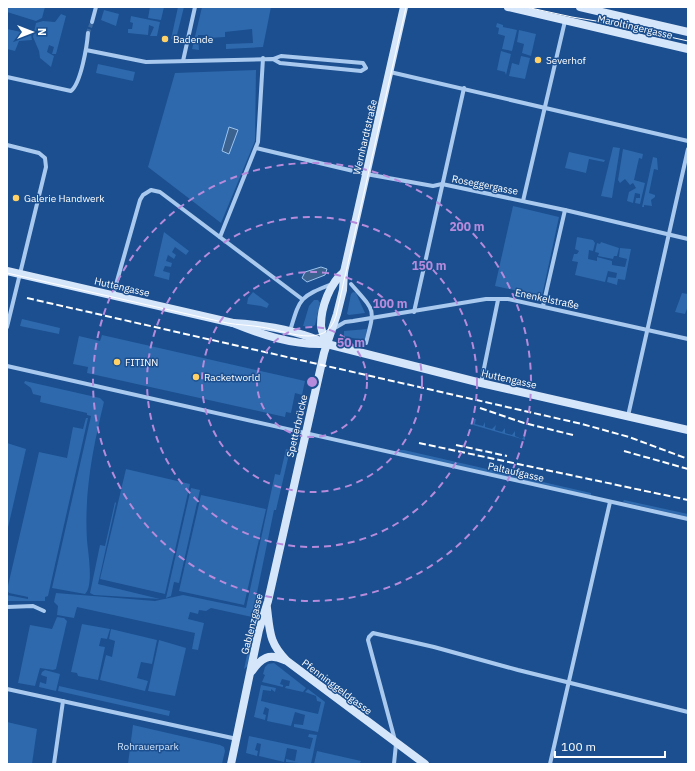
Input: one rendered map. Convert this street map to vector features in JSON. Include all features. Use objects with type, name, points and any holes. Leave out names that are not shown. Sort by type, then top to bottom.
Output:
[{"type":"main road","name":"Wernhardtstraße","points":[[327,344],[340,305],[344,272],[404,7]]},
{"type":"main road","name":"Maroltingergasse","points":[[508,7],[688,49]]},
{"type":"main road","name":"Maroltingergasse","points":[[580,7],[688,32]]},
{"type":"main road","name":"Huttengasse","points":[[7,271],[233,323],[258,333],[304,345],[327,344]]},
{"type":"main road","points":[[327,344],[321,326],[326,303],[332,284],[335,279],[344,272]]},
{"type":"main road","name":"Huttengasse","points":[[233,323],[267,325],[305,334],[327,344],[481,383],[688,430]]},
{"type":"main road","name":"Spetterbrücke","points":[[293,490],[327,344]]},
{"type":"main road","name":"Gablenzgasse","points":[[231,764],[259,630],[267,606],[293,490]]},
{"type":"main road","name":"Pfenninggeldgasse","points":[[267,606],[271,639],[274,647],[287,661],[396,744],[425,764]]},
{"type":"main road","points":[[250,673],[260,660],[265,658],[274,656],[287,661]]},
{"type":"street","points":[[92,22],[96,7]]},
{"type":"street","points":[[183,61],[195,7]]},
{"type":"street","points":[[523,201],[566,20]]},
{"type":"street","points":[[7,77],[71,91],[76,85],[86,50],[88,33]]},
{"type":"street","points":[[86,50],[138,61],[263,58],[273,59],[280,63],[361,71],[366,68],[363,64],[358,63],[281,56],[273,59]]},
{"type":"street","points":[[220,237],[258,142],[263,58]]},
{"type":"street","points":[[390,72],[688,141]]},
{"type":"street","points":[[414,312],[464,88]]},
{"type":"street","points":[[7,146],[39,153],[45,158],[46,167],[7,327]]},
{"type":"street","name":"Roseggergasse","points":[[256,148],[366,174],[433,186],[442,184],[566,210],[688,239]]},
{"type":"street","points":[[628,416],[688,149]]},
{"type":"street","points":[[113,295],[140,200],[143,195],[151,190],[160,192],[302,299]]},
{"type":"street","points":[[543,306],[566,210]]},
{"type":"street","points":[[290,331],[298,306],[302,299],[309,293],[332,284]]},
{"type":"street","points":[[351,284],[372,308],[373,318],[366,343]]},
{"type":"street","name":"Enenkelstraße","points":[[332,330],[345,322],[414,312],[486,299],[510,299],[688,339]]},
{"type":"street","points":[[481,383],[498,300]]},
{"type":"street","name":"Paltaufgasse","points":[[7,366],[688,520]]},
{"type":"street","points":[[550,764],[610,502]]},
{"type":"street","points":[[7,607],[33,606],[44,611]]},
{"type":"street","points":[[394,764],[396,744],[368,640],[374,633],[461,653],[568,683],[688,712]]},
{"type":"street","points":[[7,689],[237,739]]},
{"type":"street","points":[[54,764],[63,701]]},
{"type":"green space","points":[[7,7],[45,7],[42,18],[36,21],[7,12]]},
{"type":"green space","points":[[150,7],[164,7],[161,20],[148,18]]},
{"type":"green space","points":[[178,7],[184,7],[176,39],[171,39]]},
{"type":"green space","points":[[202,7],[271,7],[263,47],[226,49],[226,44],[253,43],[252,29],[225,32],[225,37],[209,38],[208,35],[198,35],[199,50],[192,49]]},
{"type":"green space","points":[[104,10],[119,14],[116,26],[101,20]]},
{"type":"green space","points":[[61,14],[66,16],[56,54],[52,54],[54,47],[49,45],[47,52],[54,56],[51,67],[40,58],[39,51],[33,37],[36,23],[43,21],[55,22]]},
{"type":"green space","points":[[131,16],[160,22],[157,36],[150,36],[154,27],[149,25],[148,35],[128,33],[128,29],[132,29],[133,23],[130,22]]},
{"type":"green space","points":[[497,23],[503,25],[503,27],[517,30],[512,51],[502,49],[505,36],[498,34],[499,28],[496,27]]},
{"type":"green space","points":[[7,29],[31,34],[32,40],[19,41],[15,51],[7,49]]},
{"type":"green space","points":[[519,30],[536,34],[531,56],[522,53],[524,44],[517,42]]},
{"type":"green space","points":[[501,51],[511,54],[506,75],[505,72],[497,70]]},
{"type":"green space","points":[[521,56],[530,58],[525,79],[509,76],[512,63],[519,65]]},
{"type":"green space","points":[[98,64],[135,72],[133,81],[96,73]]},
{"type":"green space","points":[[256,70],[255,141],[221,223],[148,167],[175,73]]},
{"type":"green space","points":[[613,147],[620,148],[612,198],[601,196]]},
{"type":"green space","points":[[623,149],[643,154],[642,159],[639,158],[634,180],[645,183],[640,204],[635,203],[636,198],[640,198],[640,194],[635,193],[633,203],[627,201],[629,192],[636,188],[633,183],[630,185],[625,179],[620,183],[618,180]]},
{"type":"green space","points":[[569,152],[605,160],[604,162],[589,159],[586,173],[565,168]]},
{"type":"green space","points":[[653,157],[657,158],[658,170],[654,169],[649,193],[655,195],[655,197],[651,200],[652,206],[644,205],[644,207],[642,207]]},
{"type":"green space","points":[[513,206],[559,217],[542,296],[495,286]]},
{"type":"green space","points":[[164,232],[189,251],[186,255],[175,247],[172,252],[176,255],[174,259],[168,255],[166,261],[172,263],[171,267],[165,266],[163,271],[170,273],[169,280],[154,276]]},
{"type":"green space","points":[[577,237],[593,240],[595,243],[593,251],[589,250],[588,259],[597,261],[597,257],[612,261],[612,265],[625,267],[627,259],[619,257],[620,248],[631,249],[625,280],[618,279],[617,285],[607,282],[608,277],[616,278],[617,273],[608,271],[605,282],[575,275],[578,262],[572,261],[574,254],[577,254],[579,251],[575,249]]},
{"type":"green space","points":[[601,242],[619,248],[617,256],[614,256],[613,259],[598,256],[599,253],[595,252],[597,243],[600,244]]},
{"type":"green space","points":[[253,292],[269,304],[267,308],[247,304],[248,298]]},
{"type":"green space","points":[[353,292],[356,293],[365,313],[347,314],[351,294]]},
{"type":"green space","points":[[682,293],[688,294],[688,306],[685,314],[675,312]]},
{"type":"green space","points":[[314,300],[318,300],[320,303],[315,325],[312,327],[303,326],[309,306]]},
{"type":"green space","points":[[22,319],[60,328],[59,334],[20,326]]},
{"type":"green space","points":[[367,329],[365,341],[344,336],[344,331]]},
{"type":"green space","name":"Racketworld","points":[[102,335],[305,381],[302,395],[295,393],[291,413],[286,412],[285,417],[87,373],[88,367],[73,364],[79,336],[100,341]]},
{"type":"green space","points":[[25,381],[100,398],[104,402],[96,436],[88,488],[86,522],[90,577],[88,590],[85,594],[52,588],[91,416],[87,415],[87,413],[40,402],[41,396],[33,394],[31,388],[24,383]]},
{"type":"green space","points":[[86,418],[88,418],[48,596],[45,597],[45,601],[7,601],[7,595],[28,599],[28,597],[9,593],[7,590],[39,452],[67,458],[73,427],[83,429]]},
{"type":"green space","points":[[474,419],[476,419],[475,424],[483,426],[485,422],[485,427],[492,429],[496,425],[495,430],[502,432],[505,428],[505,433],[512,435],[515,431],[515,436],[522,439],[525,435],[525,440],[473,425]]},
{"type":"green space","points":[[7,443],[26,449],[7,532]]},
{"type":"green space","points":[[286,449],[290,450],[276,510],[274,510],[252,617],[211,608],[206,611],[199,610],[198,614],[190,612],[188,619],[204,623],[198,650],[192,649],[195,633],[77,607],[74,618],[57,615],[58,606],[54,602],[56,593],[155,601],[183,595],[246,608],[275,474],[280,475]]},
{"type":"green space","points":[[397,450],[404,450],[591,493],[591,496],[395,452]]},
{"type":"green space","points":[[126,469],[190,484],[165,594],[100,579]]},
{"type":"green space","points":[[191,488],[200,490],[179,583],[174,582],[171,596],[166,598]]},
{"type":"green space","points":[[201,495],[266,509],[244,605],[179,591]]},
{"type":"green space","points":[[624,500],[688,514],[688,517],[623,502]]},
{"type":"green space","points":[[115,502],[98,584],[160,599],[94,595],[90,593],[100,545],[105,546]]},
{"type":"green space","points":[[258,604],[260,604],[249,665],[244,669]]},
{"type":"green space","points":[[57,617],[64,618],[67,621],[56,669],[40,668],[35,686],[18,683],[30,625],[52,629]]},
{"type":"green space","points":[[82,624],[110,629],[107,639],[101,638],[99,646],[105,647],[98,680],[78,676],[77,673],[71,672]]},
{"type":"green space","points":[[111,629],[157,640],[152,664],[141,662],[137,678],[148,681],[145,691],[100,680],[106,655],[112,657],[115,641],[109,639]]},
{"type":"green space","points":[[159,640],[186,648],[175,696],[148,691]]},
{"type":"green space","points":[[274,663],[306,688],[303,692],[285,688],[286,686],[289,686],[290,681],[282,679],[280,684],[283,685],[283,687],[262,682],[265,675],[263,674],[265,667],[268,664]]},
{"type":"green space","points":[[45,670],[60,674],[56,691],[39,687],[40,682],[46,684],[47,677],[41,675]]},
{"type":"green space","points":[[261,685],[276,688],[275,692],[271,689],[271,691],[263,690],[261,701],[318,714],[321,702],[317,701],[316,696],[305,692],[308,689],[325,702],[318,732],[294,727],[294,724],[303,725],[305,715],[295,712],[291,726],[267,721],[269,709],[265,707],[263,714],[266,715],[265,720],[254,717]]},
{"type":"green space","points":[[59,686],[170,711],[169,716],[58,691]]},
{"type":"green space","points":[[7,722],[37,729],[32,764],[7,764]]},
{"type":"green space","name":"Rohrauerpark","points":[[133,725],[220,745],[224,747],[225,751],[222,764],[128,764]]},
{"type":"green space","points":[[309,734],[317,735],[311,764],[286,762],[286,759],[295,761],[297,750],[287,748],[284,762],[259,756],[261,744],[257,743],[255,750],[258,751],[257,756],[246,753],[249,736],[310,749],[313,738],[308,737]]},
{"type":"green space","points":[[317,751],[361,761],[360,763],[363,764],[314,764]]},
{"type":"shaded area","points":[[229,127],[238,130],[229,154],[222,151]]},
{"type":"shaded area","points":[[321,267],[327,269],[325,275],[307,282],[302,278],[305,272]]},
{"type":"tunnel","points":[[88,33],[92,22]]},
{"type":"tram line","points":[[7,273],[227,323],[261,327],[304,336],[314,336],[323,333],[331,327],[336,316],[406,7]]},
{"type":"tram line","points":[[526,7],[688,41]]},
{"type":"railway","points":[[27,298],[582,424],[629,437],[688,459]]},
{"type":"railway","points":[[480,408],[524,423],[573,435]]},
{"type":"railway","points":[[419,443],[688,500]]},
{"type":"railway","points":[[456,445],[507,456]]},
{"type":"railway","points":[[624,451],[688,469]]},
{"type":"place","name":"Badende","points":[[165,39]]},
{"type":"place","name":"Severhof","points":[[538,60]]},
{"type":"place","name":"Galerie Handwerk","points":[[16,198]]},
{"type":"place","name":"FITINN","points":[[117,362]]},
{"type":"place","name":"Racketworld","points":[[196,377]]}]
